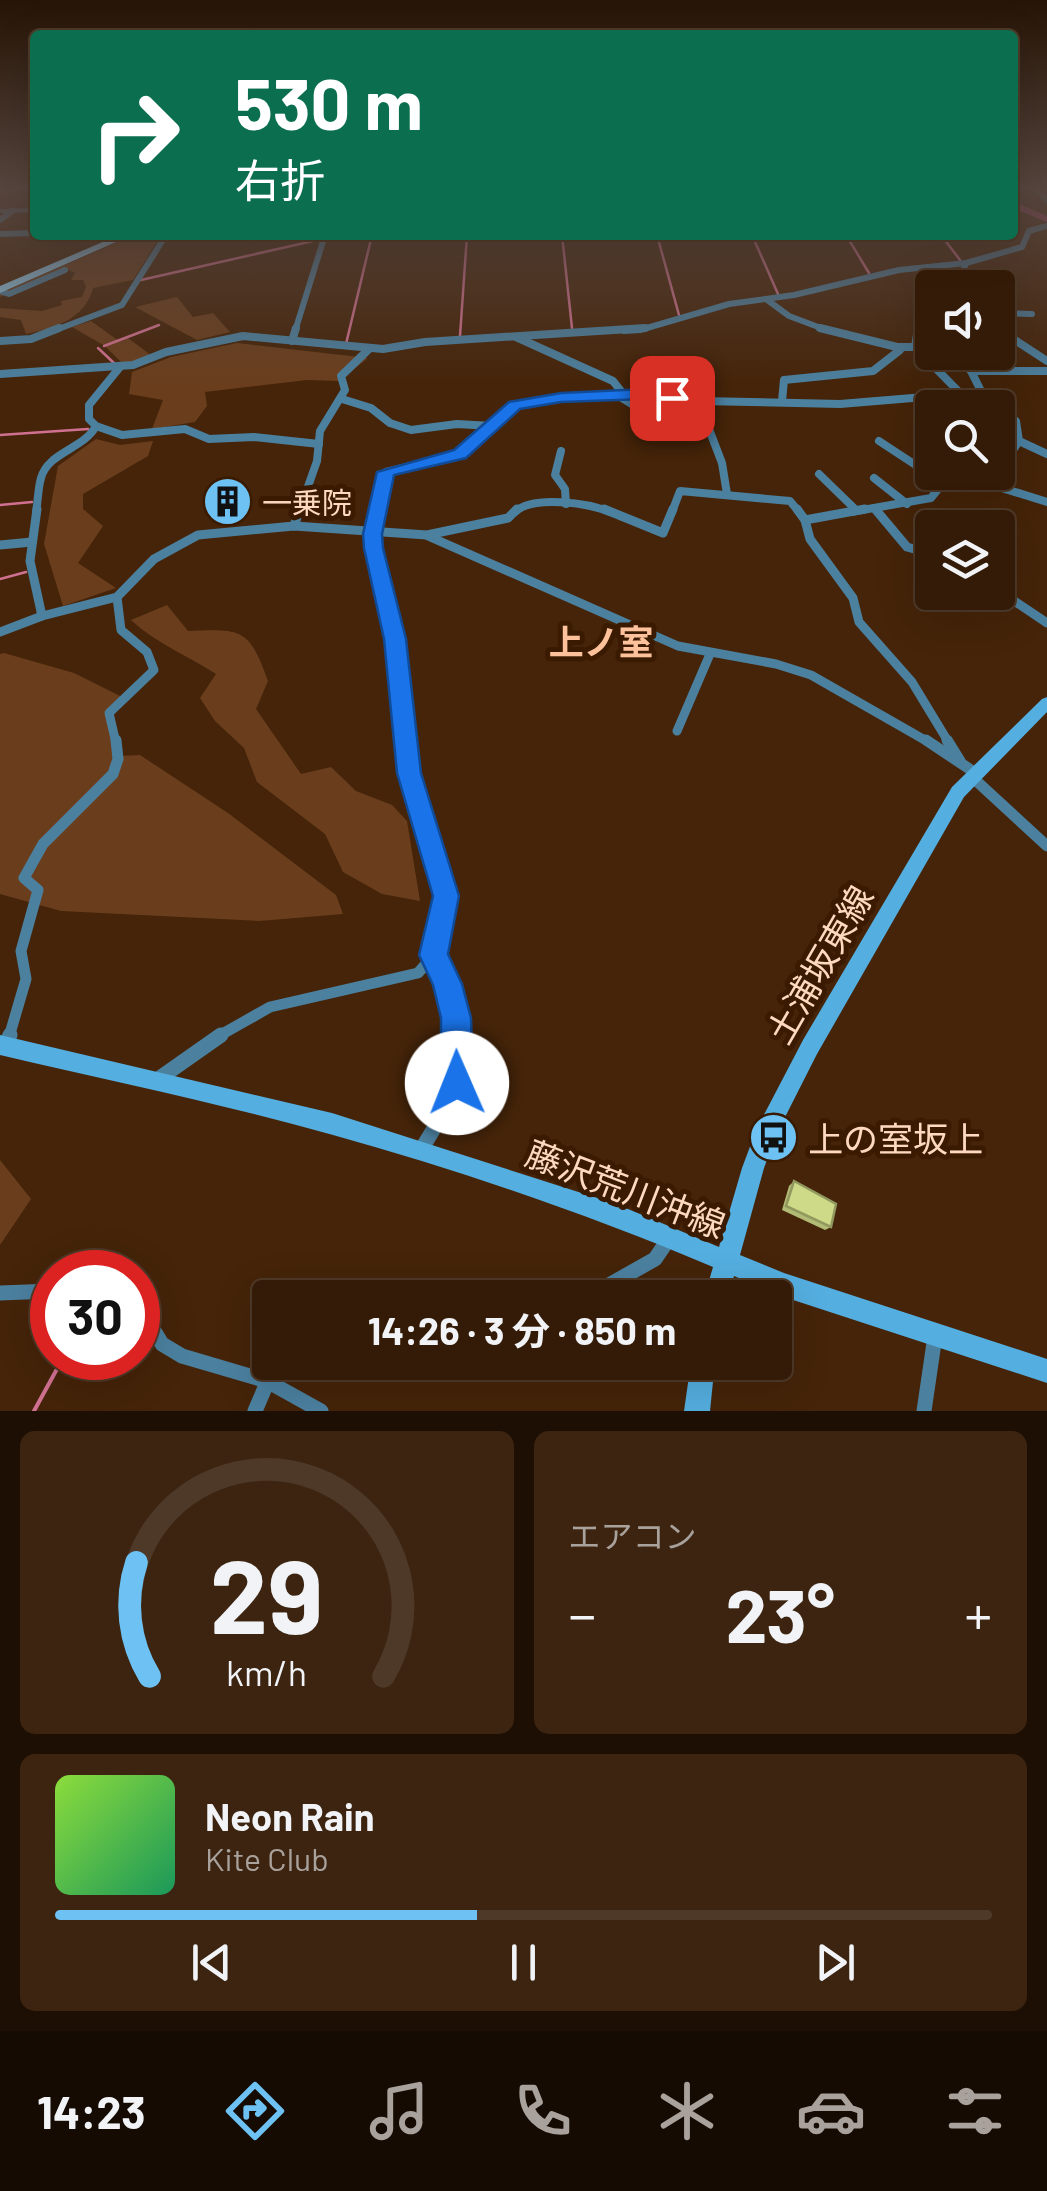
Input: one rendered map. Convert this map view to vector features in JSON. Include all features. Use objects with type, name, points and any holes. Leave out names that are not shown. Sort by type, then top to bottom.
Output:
[{"type":"main road","points":[[2,290],[78,254]]},
{"type":"main road","points":[[2,290],[85,254]]},
{"type":"main road","name":"土浦坂東線","points":[[720,1280],[768,1128],[810,1048],[968,770],[1047,702]]},
{"type":"main road","name":"藤沢荒川沖線","points":[[2,1046],[157,1080],[420,1150],[670,1237],[724,1263],[1047,1371]]},
{"type":"main road","points":[[697,1411],[701,1380]]},
{"type":"street","points":[[0,341],[31,340],[122,305],[154,254]]},
{"type":"street","points":[[292,341],[319,254]]},
{"type":"street","points":[[0,374],[121,366],[227,338],[258,336],[368,349],[425,342],[640,330],[729,304],[996,254]]},
{"type":"street","points":[[963,270],[966,262]]},
{"type":"street","points":[[2,290],[65,270]]},
{"type":"street","points":[[766,299],[796,321],[900,350]]},
{"type":"street","points":[[1015,313],[1032,314]]},
{"type":"street","points":[[516,338],[613,381],[621,396],[651,416],[707,424],[722,463],[727,494]]},
{"type":"street","points":[[1015,340],[1047,360]]},
{"type":"street","points":[[782,401],[784,380],[873,371],[900,350],[915,347]]},
{"type":"street","points":[[294,526],[317,461],[320,430],[345,390],[341,376],[368,349]]},
{"type":"street","points":[[121,366],[89,406],[89,419],[96,426],[122,435],[185,429],[209,439],[254,437],[320,444]]},
{"type":"street","points":[[938,370],[958,390]]},
{"type":"street","points":[[980,390],[971,371],[1047,370]]},
{"type":"street","points":[[157,1080],[250,1016],[270,1007],[418,972],[434,955],[446,896],[409,773],[395,639],[372,534],[386,472],[460,454],[510,409],[529,402],[621,396],[840,404],[915,398]]},
{"type":"street","points":[[342,399],[377,411],[390,422],[411,430],[457,424],[492,426]]},
{"type":"street","points":[[1015,420],[1019,441],[1015,447]]},
{"type":"street","points":[[42,616],[30,561],[46,465],[86,440],[96,426]]},
{"type":"street","points":[[880,441],[915,464]]},
{"type":"street","points":[[1019,441],[1047,454]]},
{"type":"street","points":[[561,451],[555,474],[564,489],[566,504]]},
{"type":"street","points":[[819,474],[855,509]]},
{"type":"street","points":[[874,478],[907,504]]},
{"type":"street","points":[[805,520],[855,509],[876,510],[907,504],[931,498],[937,490]]},
{"type":"street","points":[[1014,490],[1047,502]]},
{"type":"street","points":[[0,632],[42,616],[117,597],[154,559],[198,535],[294,526],[427,536],[508,518],[522,505],[566,504],[603,510],[663,533],[680,491],[790,500],[805,520],[810,538],[852,598],[859,622],[912,682],[968,770]]},
{"type":"street","points":[[876,510],[908,547],[915,549]]},
{"type":"street","points":[[427,536],[678,646],[776,664],[811,675],[968,770],[1047,846]]},
{"type":"street","points":[[0,545],[32,542]]},
{"type":"street","points":[[2,1046],[20,1009],[26,979],[21,951],[38,890],[24,878],[28,861],[114,771],[119,756],[109,713],[154,670],[154,660],[121,630],[117,597]]},
{"type":"street","points":[[1015,602],[1047,624]]},
{"type":"street","points":[[677,731],[710,654]]},
{"type":"street","points":[[420,1150],[457,1083],[456,1018],[434,955]]},
{"type":"street","points":[[619,1280],[655,1260],[670,1237]]},
{"type":"street","points":[[0,1292],[30,1291]]},
{"type":"street","points":[[924,1411],[935,1336]]},
{"type":"street","points":[[160,1340],[182,1356],[267,1381],[321,1411]]},
{"type":"street","points":[[255,1411],[267,1381]]},
{"type":"shaded area","points":[[90,254],[149,254],[133,280],[93,288],[76,315],[48,329],[26,334],[21,320],[0,317],[0,308],[42,311],[62,305],[61,301],[82,297],[86,287],[83,280],[71,280],[75,273],[66,269],[0,297],[0,293]]},
{"type":"shaded area","points":[[177,297],[193,317],[213,313],[230,332],[197,340],[135,307]]},
{"type":"shaded area","points":[[91,321],[119,341],[128,338],[152,356],[123,364],[105,346],[72,327]]},
{"type":"shaded area","points":[[237,343],[368,358],[339,381],[307,380],[205,392],[207,406],[195,422],[152,429],[163,400],[129,394],[132,372],[171,357]]},
{"type":"shaded area","points":[[96,439],[120,445],[153,441],[148,456],[83,494],[83,509],[103,526],[78,563],[116,588],[63,606],[44,544],[58,466]]},
{"type":"shaded area","points":[[167,605],[188,631],[232,632],[249,641],[268,681],[256,709],[301,774],[331,767],[356,791],[392,805],[407,821],[420,901],[382,894],[343,872],[325,834],[257,782],[244,748],[215,721],[200,698],[216,674],[131,620]]},
{"type":"shaded area","points":[[0,654],[74,673],[122,697],[109,713],[119,756],[140,755],[228,813],[336,895],[343,914],[259,921],[61,911],[0,894]]},
{"type":"shaded area","points":[[0,1160],[31,1199],[0,1245]]},
{"type":"building","points":[[216,485],[233,485],[231,494],[213,495]]},
{"type":"building","points":[[794,1181],[836,1204],[831,1227],[786,1206]]},
{"type":"waterway","points":[[141,280],[256,254]]},
{"type":"waterway","points":[[346,344],[368,254]]},
{"type":"waterway","points":[[460,336],[466,254]]},
{"type":"waterway","points":[[564,254],[572,328]]},
{"type":"waterway","points":[[662,254],[679,315]]},
{"type":"waterway","points":[[760,254],[778,294]]},
{"type":"waterway","points":[[857,254],[869,273]]},
{"type":"waterway","points":[[955,254],[960,260]]},
{"type":"waterway","points":[[104,346],[159,325]]},
{"type":"waterway","points":[[98,348],[115,364]]},
{"type":"waterway","points":[[0,435],[88,429]]},
{"type":"waterway","points":[[0,505],[32,502]]},
{"type":"waterway","points":[[0,579],[26,572]]},
{"type":"waterway","points":[[34,1411],[51,1380]]},
{"type":"place","name":"一乗院","points":[[227,502]]},
{"type":"place","name":"上の室坂上","points":[[773,1138]]},
{"type":"district","name":"上ノ室","points":[[601,641]]},
{"type":"route","points":[[457,1083],[456,1018],[434,955],[446,896],[409,773],[395,639],[372,534],[386,472],[460,454],[510,409],[529,402],[645,394],[672,398]]}]
